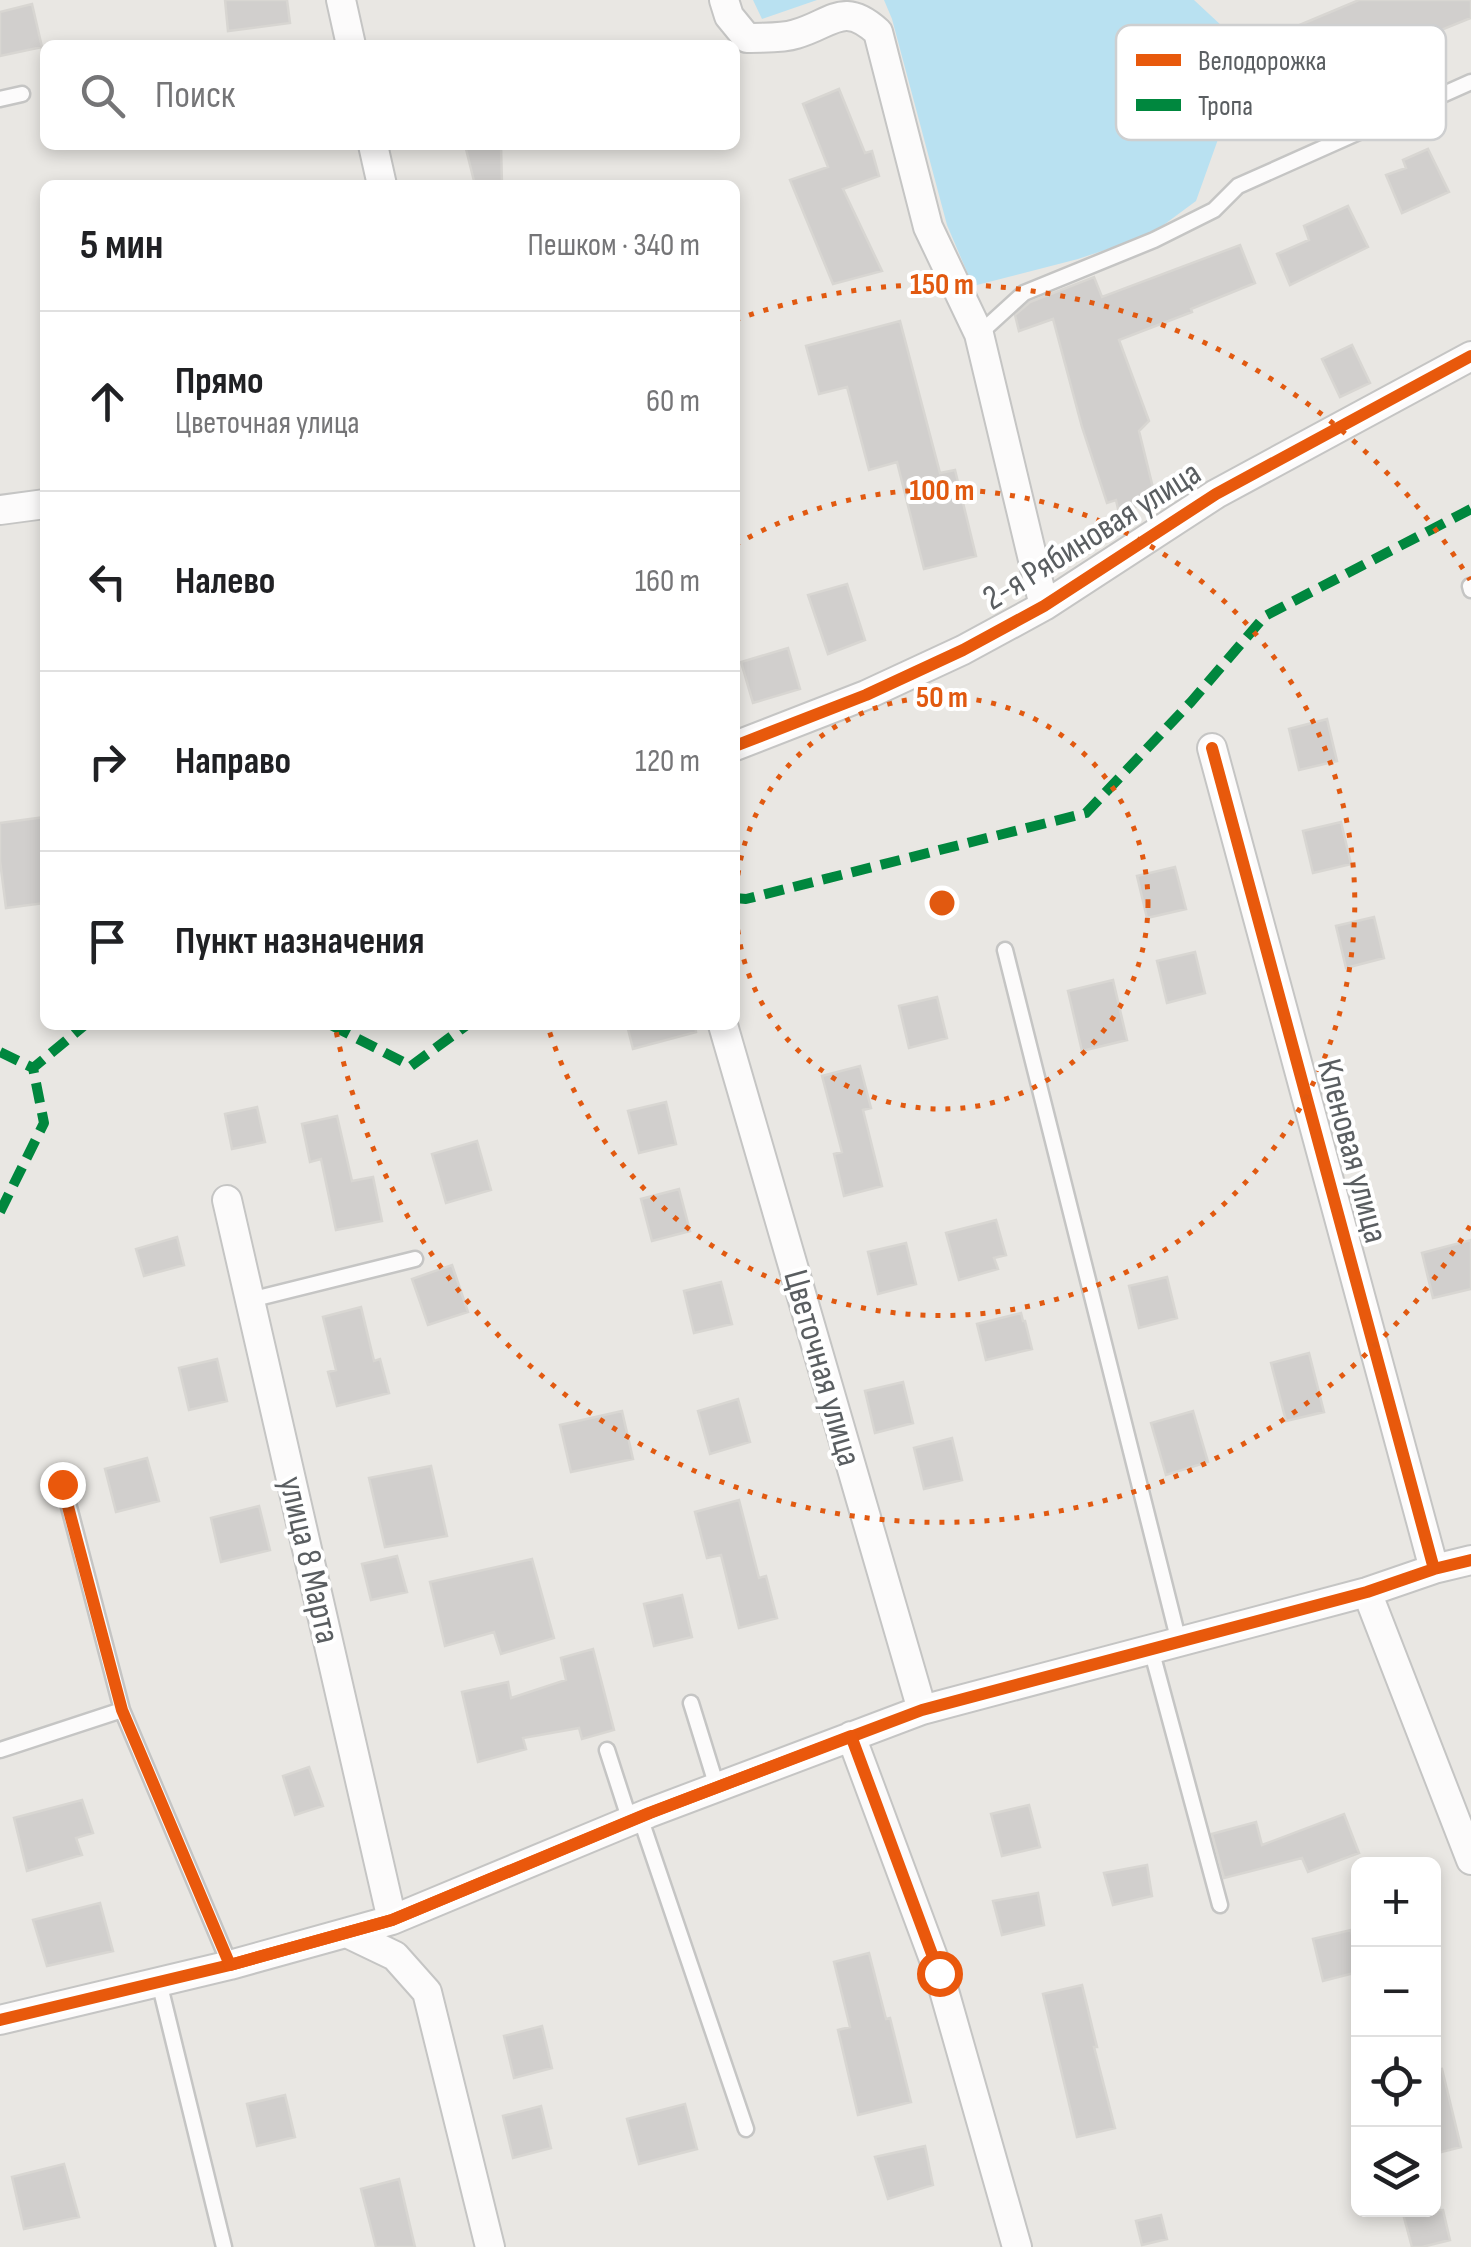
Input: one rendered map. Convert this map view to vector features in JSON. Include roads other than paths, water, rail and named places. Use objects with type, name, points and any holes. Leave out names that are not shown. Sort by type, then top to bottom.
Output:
[{"type":"street","points":[[342,0],[351,40]]},
{"type":"street","points":[[724,0],[729,16],[747,38],[794,35],[839,16],[863,18],[878,32],[928,227],[980,334],[1044,606]]},
{"type":"street","points":[[375,150],[381,180]]},
{"type":"street","name":"2-я Рябиновая улица","points":[[740,744],[866,695],[963,650],[1044,606],[1216,494],[1471,356]]},
{"type":"street","points":[[0,510],[40,505]]},
{"type":"street","name":"Кленовая улица","points":[[1212,748],[1434,1568]]},
{"type":"street","name":"Цветочная улица","points":[[724,1030],[922,1710]]},
{"type":"street","name":"улица 8 Марта","points":[[227,1200],[392,1920]]},
{"type":"street","points":[[0,2020],[230,1965],[392,1920],[635,1819],[922,1710],[1368,1592],[1434,1568],[1471,1560]]},
{"type":"street","points":[[1368,1592],[1471,1860]]},
{"type":"street","points":[[851,1736],[939,1973],[1017,2247]]},
{"type":"street","points":[[346,1933],[396,1956],[427,1992],[490,2247]]},
{"type":"lane","points":[[1446,93],[1471,82]]},
{"type":"lane","points":[[0,99],[22,94]]},
{"type":"lane","points":[[980,334],[1024,293],[1154,240],[1214,210],[1238,186],[1341,140]]},
{"type":"lane","points":[[1005,950],[1179,1642]]},
{"type":"lane","points":[[250,1300],[415,1259]]},
{"type":"lane","points":[[62,1484],[122,1710],[230,1965]]},
{"type":"lane","points":[[1150,1650],[1220,1905]]},
{"type":"lane","points":[[691,1703],[717,1788]]},
{"type":"lane","points":[[0,1750],[122,1710]]},
{"type":"lane","points":[[606,1750],[635,1819],[746,2129]]},
{"type":"lane","points":[[159,1982],[224,2247]]},
{"type":"water","points":[[753,0],[817,0],[762,19]]},
{"type":"water","points":[[884,0],[1194,0],[1221,25],[1116,25],[1116,140],[1218,140],[1196,201],[1150,235],[1078,259],[973,286],[947,225]]}]
